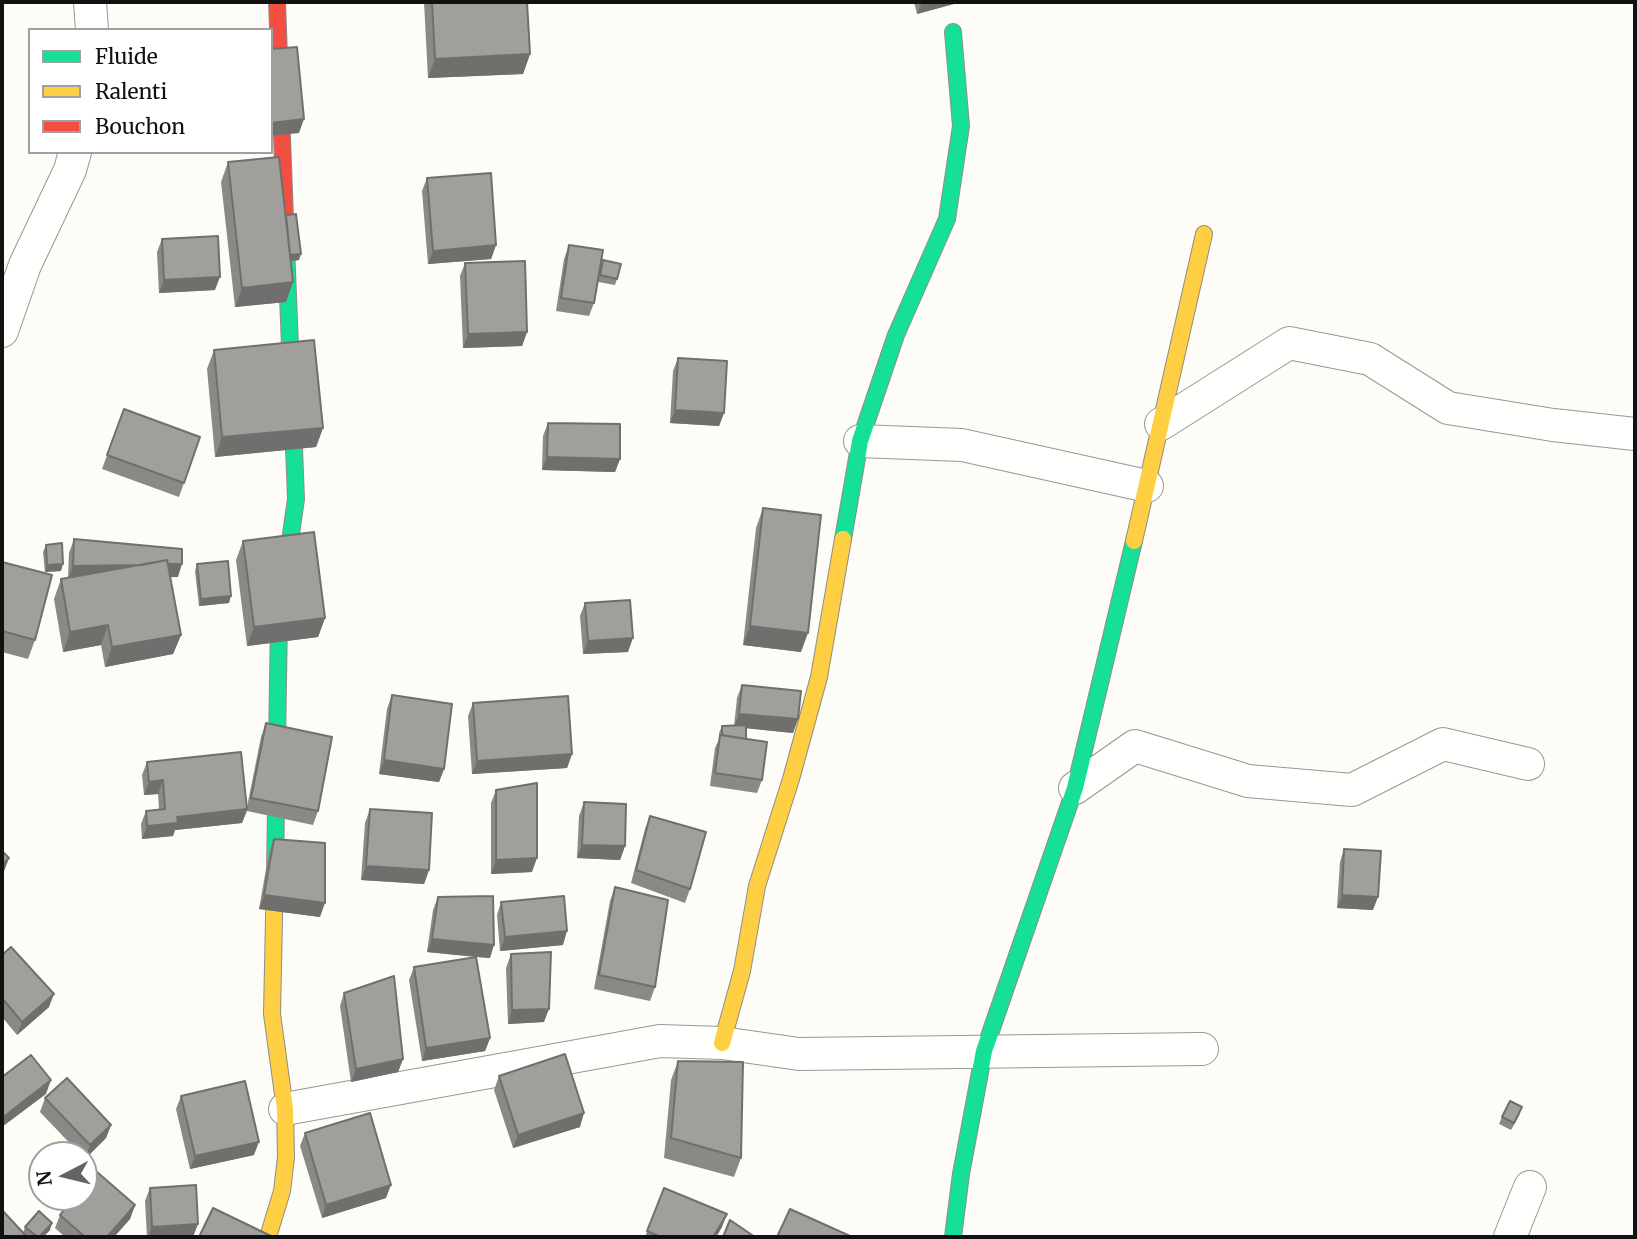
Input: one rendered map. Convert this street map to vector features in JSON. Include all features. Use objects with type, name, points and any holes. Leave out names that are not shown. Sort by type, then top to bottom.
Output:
[{"type":"street","points":[[90,2],[92,28]]},
{"type":"street","points":[[268,1237],[282,1191],[286,1157],[285,1109],[272,1014],[272,986],[279,618],[296,499],[278,2]]},
{"type":"street","points":[[722,1043],[742,971],[757,886],[791,779],[819,677],[860,441],[896,335],[947,219],[961,126],[953,32]]},
{"type":"street","points":[[2,331],[25,265],[70,170],[74,154]]},
{"type":"street","points":[[953,1237],[961,1174],[984,1051],[1075,788],[1204,234]]},
{"type":"street","points":[[1161,424],[1289,343],[1370,359],[1448,408],[1553,425],[1635,434]]},
{"type":"street","points":[[860,441],[962,445],[1147,486]]},
{"type":"street","points":[[1075,788],[1135,746],[1248,781],[1352,790],[1443,744],[1528,764]]},
{"type":"street","points":[[285,1109],[660,1041],[722,1043],[799,1054],[1202,1049]]},
{"type":"street","points":[[1510,1237],[1530,1187]]},
{"type":"building","points":[[432,2],[527,2],[530,54],[435,59]]},
{"type":"building","points":[[297,47],[304,119],[273,123],[273,49]]},
{"type":"building","points":[[279,157],[293,282],[242,288],[228,162]]},
{"type":"building","points":[[491,173],[496,245],[433,251],[427,178]]},
{"type":"building","points":[[296,214],[301,254],[290,255],[286,215]]},
{"type":"building","points":[[218,236],[220,277],[164,280],[162,239]]},
{"type":"building","points":[[569,245],[603,250],[594,303],[561,298]]},
{"type":"building","points":[[603,260],[621,264],[617,279],[600,275]]},
{"type":"building","points":[[525,261],[527,332],[468,334],[465,263]]},
{"type":"building","points":[[314,340],[323,428],[222,437],[214,350]]},
{"type":"building","points":[[678,358],[727,361],[724,413],[675,410]]},
{"type":"building","points":[[124,409],[200,437],[184,483],[107,455]]},
{"type":"building","points":[[548,423],[620,424],[620,459],[547,457]]},
{"type":"building","points":[[763,508],[821,515],[808,633],[750,626]]},
{"type":"building","points":[[314,532],[325,618],[254,627],[243,541]]},
{"type":"building","points":[[74,539],[182,549],[182,564],[168,564],[167,560],[142,565],[73,566]]},
{"type":"building","points":[[62,543],[63,564],[47,565],[46,545]]},
{"type":"building","points":[[167,560],[181,635],[112,647],[108,625],[70,632],[61,579]]},
{"type":"building","points":[[228,561],[231,596],[201,599],[197,564]]},
{"type":"building","points":[[2,562],[52,575],[35,640],[2,631]]},
{"type":"building","points":[[630,600],[633,638],[588,641],[585,603]]},
{"type":"building","points":[[742,685],[801,691],[798,719],[739,714]]},
{"type":"building","points":[[392,695],[452,704],[444,769],[384,760]]},
{"type":"building","points":[[568,696],[572,754],[477,761],[473,703]]},
{"type":"building","points":[[266,723],[332,737],[318,811],[251,798]]},
{"type":"building","points":[[746,725],[746,739],[722,735],[722,726]]},
{"type":"building","points":[[720,735],[767,742],[762,780],[715,773]]},
{"type":"building","points":[[241,752],[247,809],[177,817],[178,823],[147,826],[146,811],[165,809],[163,780],[149,782],[147,762]]},
{"type":"building","points":[[537,783],[537,858],[496,860],[496,790]]},
{"type":"building","points":[[584,802],[626,804],[625,846],[582,845]]},
{"type":"building","points":[[370,809],[432,813],[429,870],[366,866]]},
{"type":"building","points":[[650,816],[706,832],[690,889],[636,870]]},
{"type":"building","points":[[274,839],[325,843],[325,903],[264,895]]},
{"type":"building","points":[[1344,849],[1381,851],[1378,897],[1342,895]]},
{"type":"building","points":[[2,851],[9,858],[2,865]]},
{"type":"building","points":[[615,887],[668,900],[655,987],[599,975]]},
{"type":"building","points":[[493,896],[494,945],[432,939],[438,897]]},
{"type":"building","points":[[564,896],[567,931],[505,937],[501,902]]},
{"type":"building","points":[[11,947],[54,994],[22,1022],[2,998],[2,955]]},
{"type":"building","points":[[551,952],[549,1009],[512,1010],[511,954]]},
{"type":"building","points":[[476,957],[490,1038],[426,1048],[414,967]]},
{"type":"building","points":[[394,976],[403,1059],[356,1069],[344,993]]},
{"type":"building","points":[[565,1054],[584,1113],[518,1135],[499,1076]]},
{"type":"building","points":[[31,1055],[51,1080],[2,1118],[2,1077]]},
{"type":"building","points":[[678,1061],[743,1062],[741,1158],[671,1138]]},
{"type":"building","points":[[67,1078],[111,1125],[94,1141],[86,1141],[45,1098]]},
{"type":"building","points":[[245,1081],[259,1142],[195,1156],[181,1096]]},
{"type":"building","points":[[1510,1101],[1522,1107],[1514,1123],[1502,1117]]},
{"type":"building","points":[[370,1113],[391,1185],[326,1205],[305,1133]]},
{"type":"building","points":[[98,1173],[135,1205],[107,1237],[85,1237],[60,1215],[63,1211],[98,1211]]},
{"type":"building","points":[[196,1185],[198,1224],[152,1227],[150,1188]]},
{"type":"building","points":[[664,1188],[727,1214],[713,1237],[661,1237],[647,1231]]},
{"type":"building","points":[[213,1208],[271,1236],[271,1237],[199,1237]]},
{"type":"building","points":[[790,1209],[850,1236],[777,1237]]},
{"type":"building","points":[[2,1210],[27,1237],[2,1237]]},
{"type":"building","points":[[39,1211],[52,1223],[39,1237],[25,1227]]},
{"type":"building","points":[[730,1220],[755,1237],[723,1237]]},
{"type":"traffic: fast","points":[[843,539],[860,441],[896,335],[947,219],[961,126],[953,32]]},
{"type":"traffic: fast","points":[[275,872],[279,618],[296,499],[286,245]]},
{"type":"traffic: fast","points":[[953,1237],[961,1174],[984,1051],[1075,788],[1134,541]]},
{"type":"traffic: slow","points":[[1134,541],[1204,234]]},
{"type":"traffic: slow","points":[[722,1043],[742,971],[757,886],[791,779],[819,677],[843,539]]},
{"type":"traffic: slow","points":[[268,1237],[282,1191],[286,1157],[285,1109],[272,1014],[275,872]]},
{"type":"traffic: jam","points":[[277,2],[286,245]]}]
